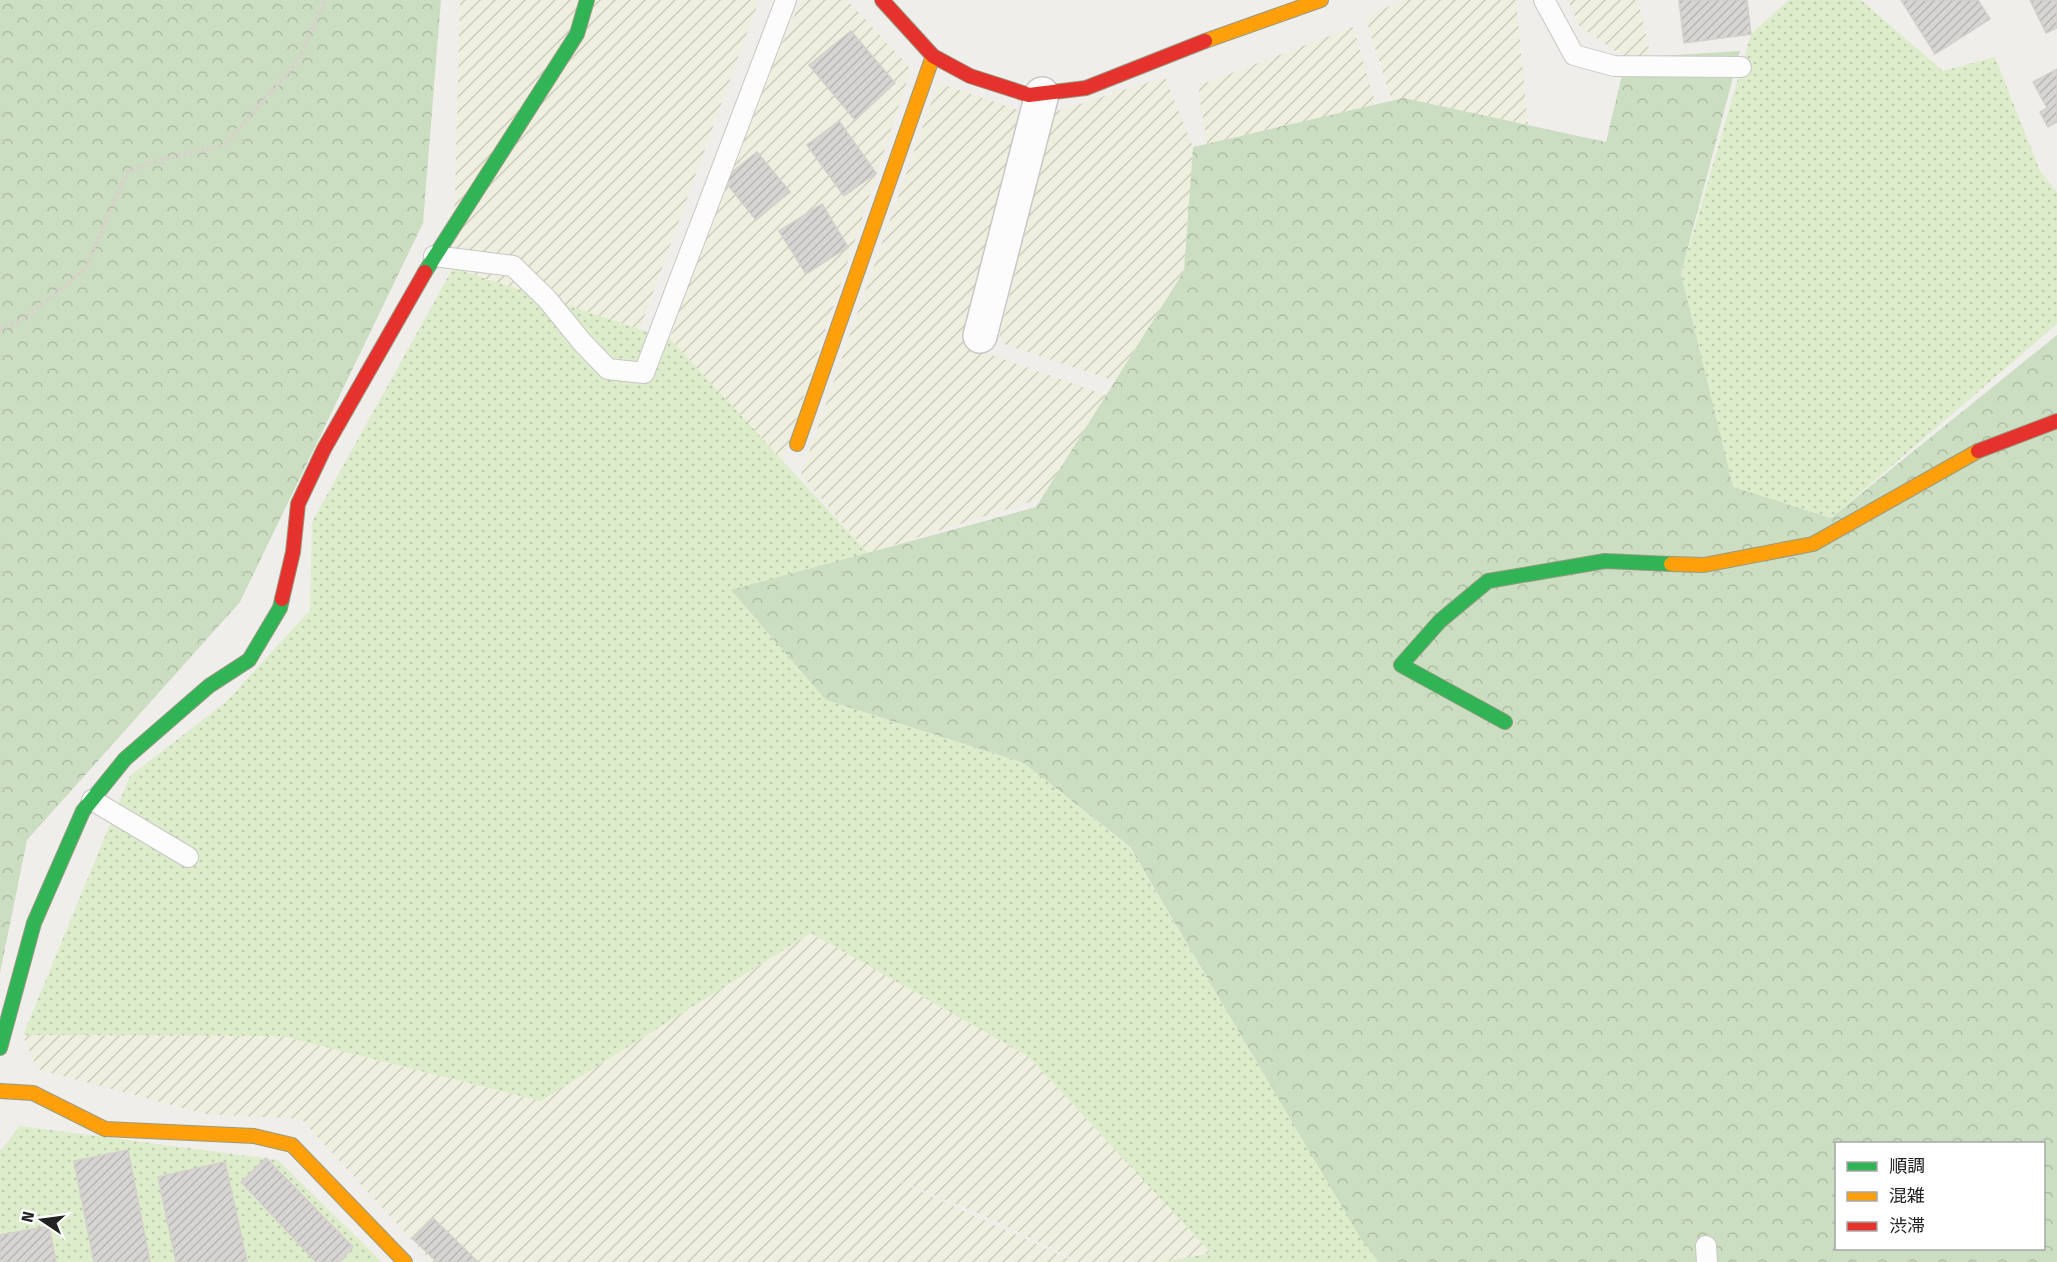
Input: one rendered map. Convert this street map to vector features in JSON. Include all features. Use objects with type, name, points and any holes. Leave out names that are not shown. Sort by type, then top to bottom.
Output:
[{"type":"street","points":[[0,1048],[34,923],[83,811],[125,759],[209,686],[249,660],[280,608],[293,552],[298,504],[324,449],[434,256],[577,34],[587,0]]},
{"type":"street","points":[[882,0],[933,56],[979,79],[1029,94],[1086,88],[1226,33],[1321,0]]},
{"type":"street","points":[[797,444],[933,56]]},
{"type":"street","points":[[980,336],[1042,94]]},
{"type":"street","points":[[1505,722],[1401,665],[1440,621],[1488,581],[1605,561],[1704,565],[1813,543],[1977,452],[2057,421]]},
{"type":"street","points":[[0,1091],[33,1093],[105,1129],[254,1136],[292,1145],[405,1262]]},
{"type":"lane","points":[[434,256],[513,266],[547,299],[582,342],[608,369],[644,373],[786,0]]},
{"type":"lane","points":[[1544,0],[1574,55],[1614,66],[1741,68]]},
{"type":"lane","points":[[92,800],[188,857]]},
{"type":"path","points":[[0,330],[26,317],[86,268],[127,172],[156,161],[224,145],[299,60],[325,0]]},
{"type":"green space","points":[[0,0],[441,0],[423,223],[240,602],[27,840],[0,973]]},
{"type":"green space","points":[[460,0],[759,0],[634,345],[453,268]]},
{"type":"green space","points":[[801,0],[847,0],[911,69],[781,466],[670,339],[723,179]]},
{"type":"green space","points":[[1404,0],[1516,0],[1528,125],[1404,98],[1392,101],[1365,17]]},
{"type":"green space","points":[[1568,0],[1638,0],[1651,57],[1626,58],[1580,27]]},
{"type":"green space","points":[[1789,0],[1861,0],[1943,71],[1995,57],[2040,171],[2057,192],[2057,324],[1831,518],[1732,487],[1681,274],[1751,34]]},
{"type":"green space","points":[[1353,27],[1376,105],[1207,144],[1198,86]]},
{"type":"green space","points":[[1740,51],[1681,274],[1733,487],[1831,518],[2057,335],[2057,1262],[1379,1262],[1361,1239],[1130,847],[1024,763],[826,700],[731,590],[1036,507],[1184,271],[1193,147],[1404,98],[1606,142],[1626,58]]},
{"type":"green space","points":[[1165,77],[1193,147],[1184,271],[1115,381],[998,342],[1055,112]]},
{"type":"green space","points":[[938,83],[1028,113],[969,347],[1106,395],[1077,487],[868,553],[801,475]]},
{"type":"green space","points":[[453,268],[670,339],[868,553],[732,591],[826,700],[1024,763],[1130,848],[1276,1095],[1387,1262],[1164,1262],[1211,1253],[1029,1057],[811,933],[541,1101],[282,1036],[23,1035],[130,776],[227,701],[310,610],[312,522]]},
{"type":"green space","points":[[811,933],[1029,1057],[1211,1253],[1164,1262],[1079,1262],[991,1219],[872,1169],[1076,1262],[432,1262],[301,1119],[205,1114],[37,1069],[23,1035],[282,1036],[541,1101]]},
{"type":"green space","points":[[20,1126],[278,1160],[382,1262],[0,1262],[0,1151]]},
{"type":"building","points":[[1679,0],[1747,0],[1751,34],[1684,43]]},
{"type":"building","points":[[1901,0],[1978,0],[1990,19],[1935,54]]},
{"type":"building","points":[[2030,0],[2057,0],[2057,28],[2046,33]]},
{"type":"building","points":[[851,31],[895,83],[855,120],[809,65]]},
{"type":"building","points":[[2057,69],[2057,122],[2048,127],[2040,112],[2047,108],[2033,82]]},
{"type":"building","points":[[839,121],[876,173],[844,196],[807,145]]},
{"type":"building","points":[[757,152],[790,192],[756,220],[723,179]]},
{"type":"building","points":[[822,204],[848,247],[806,274],[779,231]]},
{"type":"building","points":[[128,1150],[150,1262],[94,1262],[74,1161]]},
{"type":"building","points":[[266,1158],[353,1247],[340,1262],[316,1262],[241,1182]]},
{"type":"building","points":[[225,1162],[247,1262],[176,1262],[158,1177]]},
{"type":"building","points":[[433,1218],[478,1262],[437,1262],[413,1239]]},
{"type":"building","points":[[49,1226],[56,1262],[0,1262],[0,1235]]},
{"type":"traffic: fast","points":[[425,272],[577,34],[587,0]]},
{"type":"traffic: fast","points":[[1505,722],[1401,665],[1440,621],[1488,581],[1605,561],[1671,564]]},
{"type":"traffic: fast","points":[[0,1048],[34,923],[83,811],[125,759],[209,686],[249,660],[280,608],[282,599]]},
{"type":"traffic: slow","points":[[1205,41],[1321,0]]},
{"type":"traffic: slow","points":[[797,444],[933,56]]},
{"type":"traffic: slow","points":[[1671,564],[1704,565],[1813,544],[1978,451]]},
{"type":"traffic: slow","points":[[0,1091],[33,1093],[105,1129],[254,1136],[292,1145],[405,1262]]},
{"type":"traffic: jam","points":[[882,0],[933,56],[970,76],[1029,95],[1086,88],[1205,41]]},
{"type":"traffic: jam","points":[[282,599],[293,552],[298,504],[324,449],[425,272]]},
{"type":"traffic: jam","points":[[1978,451],[2057,421]]}]
